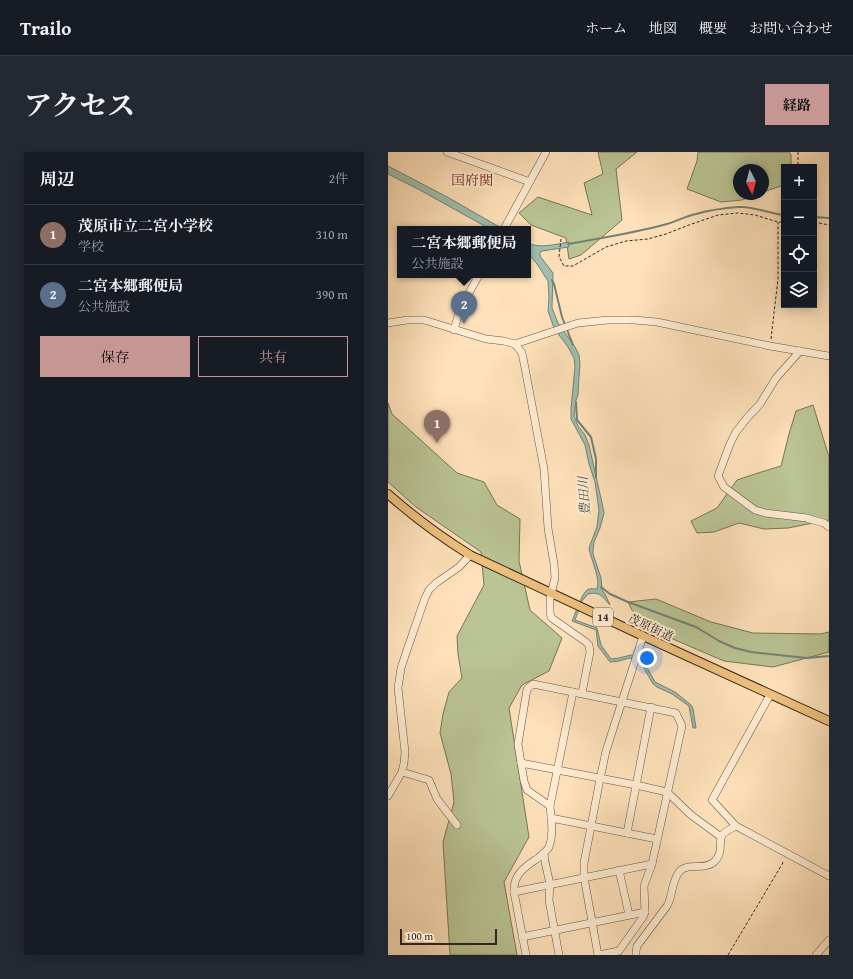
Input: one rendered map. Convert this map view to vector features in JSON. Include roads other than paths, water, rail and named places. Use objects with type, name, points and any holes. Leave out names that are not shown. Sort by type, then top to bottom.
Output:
[{"type":"main road","name":"茂原街道","points":[[388,494],[410,514],[430,529],[470,555],[829,721]]},
{"type":"street","points":[[447,152],[530,182]]},
{"type":"street","points":[[506,226],[546,152]]},
{"type":"street","points":[[454,330],[460,309],[477,278]]},
{"type":"street","points":[[388,323],[407,320],[424,320],[486,340],[504,341],[515,344],[578,323],[608,320],[634,320],[657,322],[770,346],[829,356]]},
{"type":"street","points":[[515,344],[522,354],[544,469],[548,528],[555,578],[550,598],[550,612],[551,616],[586,642],[590,648],[582,694]]},
{"type":"street","points":[[800,351],[776,378],[760,404],[736,432],[718,476],[724,487],[755,510],[765,513],[807,518],[824,523],[829,527]]},
{"type":"street","points":[[388,796],[402,772],[405,752],[398,688],[401,668],[429,590],[436,583],[459,567],[470,555]]},
{"type":"street","points":[[550,806],[528,790],[524,781],[518,744],[527,689],[533,684],[582,694],[621,701],[676,712],[682,726],[652,864],[644,886],[646,912],[619,951],[599,955],[584,877],[584,863],[590,826],[606,751],[621,701],[643,636]]},
{"type":"street","points":[[526,955],[513,884],[519,872],[544,853],[548,848],[552,825],[550,806],[573,692]]},
{"type":"street","points":[[770,695],[712,800],[736,826],[829,876]]},
{"type":"street","points":[[627,833],[651,707]]},
{"type":"street","points":[[521,764],[667,792],[691,815],[721,837]]},
{"type":"street","points":[[402,772],[429,780],[437,799],[457,825]]},
{"type":"street","points":[[551,818],[657,839]]},
{"type":"street","points":[[636,955],[637,946],[670,901],[672,887],[680,871],[687,867],[706,866],[713,863],[720,854],[721,837],[724,833],[736,826]]},
{"type":"street","points":[[544,853],[550,884],[549,900],[559,955]]},
{"type":"street","points":[[514,892],[652,864]]},
{"type":"street","points":[[619,870],[629,915]]},
{"type":"street","points":[[522,937],[646,912]]},
{"type":"street","points":[[816,955],[829,940]]},
{"type":"waterway","points":[[568,244],[643,230],[707,211],[745,207],[781,214]]},
{"type":"waterway","points":[[817,217],[829,218]]},
{"type":"waterway","name":"豊田川","points":[[552,280],[562,317],[573,345]]},
{"type":"waterway","name":"豊田川","points":[[576,402],[577,420],[591,437],[596,459],[596,477]]},
{"type":"waterway","name":"豊田川","points":[[601,587],[610,594],[628,602],[696,627],[719,641],[735,648],[751,652],[807,658],[829,656]]},
{"type":"place","name":"二宮本郷郵便局","points":[[464,324]]},
{"type":"place","name":"茂原市立二宮小学校","points":[[437,443]]},
{"type":"district","name":"国府関","points":[[472,180]]}]
